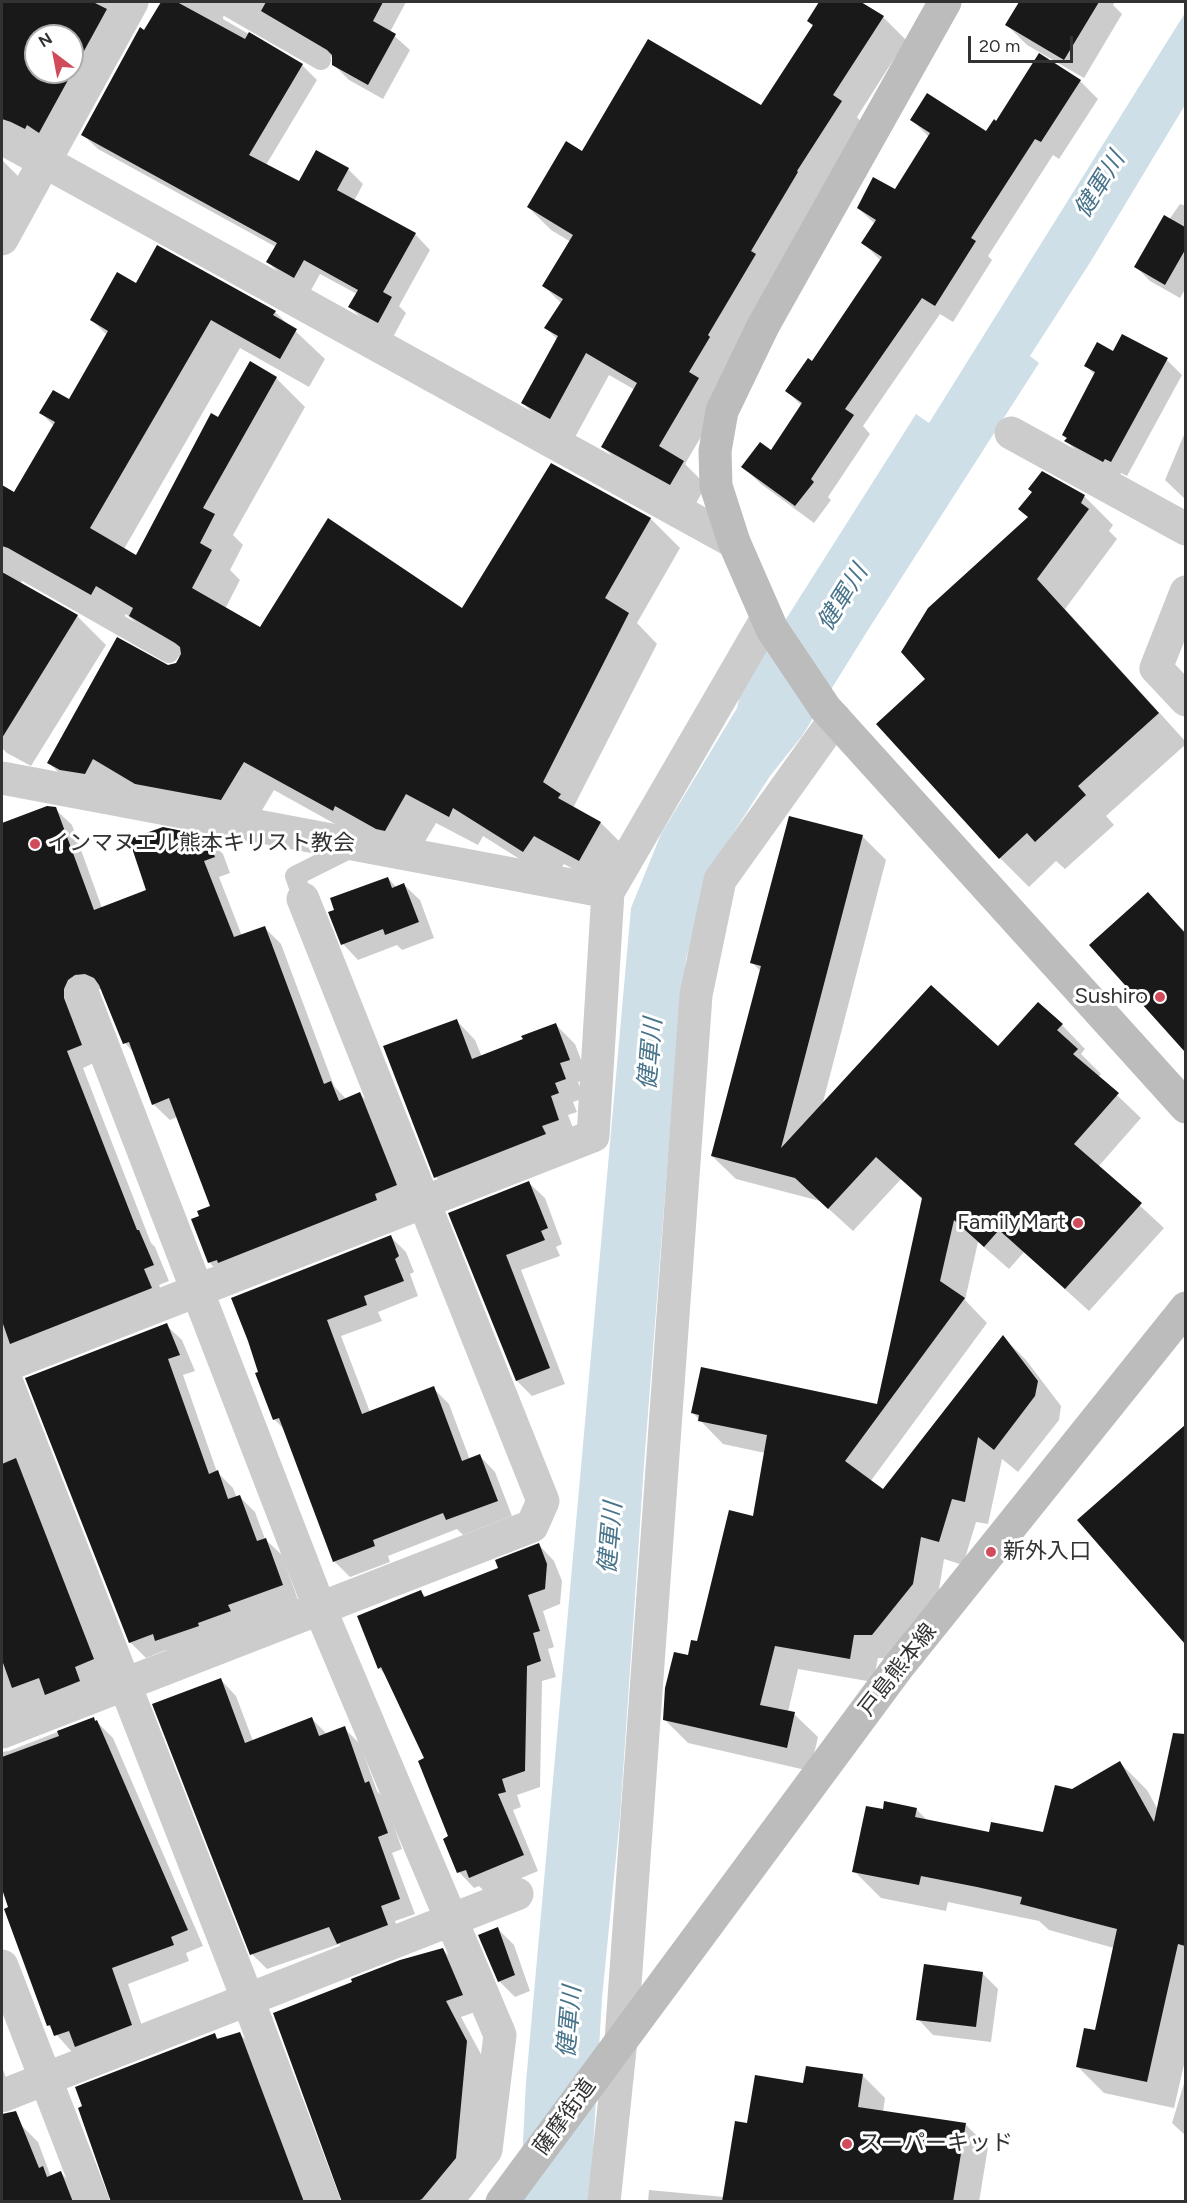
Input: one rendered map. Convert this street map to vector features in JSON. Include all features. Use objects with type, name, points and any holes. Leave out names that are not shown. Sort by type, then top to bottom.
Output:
[{"type":"street","points":[[2,239],[132,2]]},
{"type":"street","points":[[945,2],[763,326],[722,411],[715,451],[716,486],[734,542],[770,624],[830,714],[1185,1107]]},
{"type":"street","points":[[2,138],[734,542]]},
{"type":"street","points":[[1011,433],[1185,529]]},
{"type":"street","points":[[1185,592],[1156,668],[1185,700]]},
{"type":"street","points":[[324,2202],[248,2000],[123,1685],[2,1369],[593,1136],[608,892],[770,624]]},
{"type":"street","points":[[604,2202],[621,2040],[696,994],[720,880],[830,714]]},
{"type":"street","points":[[2,778],[608,892]]},
{"type":"street","points":[[2,1732],[532,1526],[543,1501],[303,899]]},
{"type":"street","points":[[82,992],[320,1609],[500,2035],[486,2150],[446,2202]]},
{"type":"street","name":"戸島熊本線","points":[[621,2040],[898,1667],[1185,1308]]},
{"type":"street","points":[[2,2096],[517,1894]]},
{"type":"street","points":[[2,1966],[93,2202]]},
{"type":"street","name":"薩摩街道","points":[[506,2199],[621,2040]]},
{"type":"lane","points":[[220,2],[321,60]]},
{"type":"lane","points":[[2,558],[169,652]]},
{"type":"lane","points":[[303,899],[296,876],[358,845]]},
{"type":"water","name":"健軍川","points":[[1185,13],[1185,105],[1091,261],[1030,356],[1039,363],[802,736],[770,776],[712,866],[686,959],[671,1118],[620,1817],[602,1998],[590,2201],[520,2202],[526,2082],[631,908],[661,834],[737,708],[741,690],[916,414],[929,423]]},
{"type":"building","points":[[2,2],[93,2],[107,9],[84,51],[84,24],[24,24],[24,84],[66,84],[39,133],[27,125],[25,129],[2,119]]},
{"type":"building","points":[[161,2],[177,2],[245,39],[249,32],[303,64],[249,155],[299,181],[316,150],[349,168],[337,190],[416,233],[383,292],[392,297],[378,323],[348,307],[358,290],[304,260],[294,278],[266,262],[277,243],[81,135],[140,27],[144,30]]},
{"type":"building","points":[[266,2],[383,2],[373,21],[396,34],[368,85],[332,65],[332,55],[327,50],[261,11]]},
{"type":"building","points":[[819,2],[861,2],[884,16],[833,95],[842,101],[797,171],[751,251],[756,254],[689,372],[699,378],[659,446],[684,461],[670,485],[601,447],[637,383],[586,353],[550,419],[521,403],[558,336],[544,328],[563,299],[542,286],[573,235],[527,207],[566,141],[582,151],[648,39],[761,105],[813,25],[807,21]]},
{"type":"building","points":[[1019,2],[1099,2],[1064,60],[1005,25]]},
{"type":"building","points":[[1039,53],[1081,80],[1041,142],[1035,139],[971,238],[976,241],[935,306],[922,298],[845,409],[854,415],[811,479],[814,482],[795,506],[741,467],[760,442],[771,450],[802,403],[785,391],[808,358],[812,361],[882,257],[861,243],[876,220],[857,208],[873,177],[895,189],[930,133],[910,120],[927,93],[986,131],[994,119],[996,121]]},
{"type":"building","points":[[1164,215],[1185,227],[1185,250],[1165,285],[1134,267]]},
{"type":"building","points":[[157,245],[276,311],[273,315],[297,329],[280,359],[211,320],[90,528],[136,555],[211,413],[218,417],[250,361],[277,377],[203,508],[215,514],[200,543],[212,550],[192,588],[260,627],[328,518],[462,608],[551,463],[651,518],[605,598],[629,613],[543,782],[561,794],[558,798],[601,822],[579,861],[534,836],[523,852],[453,808],[449,817],[406,794],[385,831],[376,829],[335,806],[333,811],[244,762],[221,800],[135,784],[93,759],[85,774],[60,770],[47,763],[117,637],[168,665],[176,663],[181,654],[180,647],[175,643],[129,616],[133,608],[96,586],[91,595],[2,546],[2,485],[14,492],[55,422],[39,413],[53,390],[69,399],[108,331],[90,320],[117,272],[136,283]]},
{"type":"building","points":[[1122,334],[1168,358],[1111,462],[1105,459],[1103,462],[1064,441],[1067,438],[1062,435],[1095,372],[1084,366],[1097,342],[1113,351]]},
{"type":"building","points":[[1042,471],[1085,495],[1081,503],[1089,509],[1037,579],[1159,713],[1078,786],[1086,795],[1035,842],[1027,833],[999,859],[876,724],[925,679],[901,652],[928,608],[1028,517],[1018,509],[1032,492],[1028,489]]},
{"type":"building","points":[[2,572],[78,615],[2,738]]},
{"type":"building","points":[[47,806],[56,807],[94,910],[146,890],[129,839],[163,827],[207,836],[215,857],[204,861],[234,937],[265,926],[324,1084],[331,1081],[339,1101],[360,1092],[397,1185],[375,1194],[377,1200],[218,1263],[217,1260],[208,1263],[191,1219],[199,1216],[197,1211],[210,1206],[169,1098],[152,1105],[129,1042],[123,1044],[99,985],[94,978],[85,974],[75,975],[68,980],[64,989],[64,998],[82,1045],[67,1051],[137,1230],[154,1265],[144,1269],[152,1288],[10,1344],[2,1321],[2,823]]},
{"type":"building","points":[[789,816],[863,835],[781,1148],[931,985],[998,1046],[1038,1002],[1063,1024],[1057,1030],[1078,1049],[1073,1054],[1119,1093],[1074,1144],[1142,1203],[1065,1289],[999,1230],[984,1247],[954,1220],[940,1281],[965,1298],[845,1461],[883,1489],[1003,1335],[1038,1381],[1035,1396],[994,1450],[978,1437],[965,1502],[952,1499],[939,1542],[921,1537],[913,1584],[872,1635],[854,1635],[850,1659],[775,1646],[760,1705],[795,1712],[787,1748],[663,1720],[665,1688],[674,1652],[688,1655],[691,1640],[697,1641],[729,1510],[753,1516],[767,1435],[698,1421],[699,1415],[691,1413],[701,1367],[877,1404],[922,1198],[876,1157],[828,1209],[795,1178],[711,1156],[761,966],[750,963]]},
{"type":"building","points":[[388,877],[392,888],[404,883],[419,922],[385,935],[383,929],[341,945],[328,912],[334,910],[330,898]]},
{"type":"building","name":"Sushiro","points":[[1148,892],[1185,933],[1185,1052],[1089,945]]},
{"type":"building","points":[[457,1019],[472,1059],[523,1039],[521,1036],[556,1023],[570,1060],[560,1063],[566,1079],[555,1083],[559,1093],[551,1096],[559,1120],[542,1126],[546,1134],[434,1178],[383,1046]]},
{"type":"building","points":[[529,1181],[548,1228],[541,1231],[545,1240],[506,1255],[550,1368],[516,1381],[448,1213]]},
{"type":"building","points":[[391,1235],[399,1256],[395,1259],[404,1281],[364,1296],[367,1305],[327,1320],[362,1414],[434,1386],[462,1461],[480,1454],[498,1501],[446,1520],[443,1513],[373,1540],[375,1546],[333,1562],[279,1418],[273,1420],[255,1373],[258,1372],[248,1341],[231,1298]]},
{"type":"building","points":[[167,1323],[180,1355],[168,1359],[209,1474],[218,1470],[228,1499],[240,1495],[257,1541],[266,1538],[283,1585],[228,1605],[231,1611],[198,1623],[199,1626],[155,1641],[153,1634],[129,1643],[25,1378]]},
{"type":"building","points":[[1185,1425],[1185,1644],[1077,1520]]},
{"type":"building","points":[[16,1458],[94,1659],[75,1667],[80,1681],[45,1695],[39,1678],[12,1688],[2,1660],[2,1464]]},
{"type":"building","points":[[539,1543],[547,1564],[545,1589],[528,1595],[540,1631],[533,1633],[541,1661],[527,1666],[525,1771],[502,1779],[506,1792],[498,1794],[524,1855],[469,1878],[466,1870],[457,1873],[443,1839],[448,1836],[418,1761],[424,1758],[381,1667],[378,1669],[357,1616],[421,1590],[424,1597],[498,1568],[495,1560]]},
{"type":"building","points":[[221,1678],[245,1743],[312,1717],[319,1736],[345,1726],[365,1783],[369,1781],[388,1833],[378,1837],[400,1899],[381,1906],[388,1925],[337,1944],[329,1927],[250,1955],[152,1704]]},
{"type":"building","points":[[94,1717],[188,1930],[171,1937],[174,1945],[112,1968],[132,2025],[75,2047],[69,2031],[54,2036],[50,2025],[47,2026],[4,1909],[8,1907],[2,1889],[2,1757],[59,1736],[57,1731]]},
{"type":"building","points":[[1173,1733],[1185,1734],[1185,1946],[1178,1944],[1147,2082],[1076,2067],[1084,2028],[1095,2030],[1117,1929],[1020,1904],[1022,1897],[977,1887],[921,1876],[919,1885],[852,1872],[866,1806],[883,1809],[884,1801],[917,1808],[915,1817],[989,1832],[991,1822],[1043,1832],[1055,1785],[1072,1789],[1120,1761],[1154,1822]]},
{"type":"building","points":[[498,1927],[515,1975],[498,1982],[478,1935]]},
{"type":"building","points":[[443,1948],[463,1995],[446,2001],[467,2041],[456,2158],[422,2199],[415,2202],[342,2202],[273,2013],[352,1982],[351,1979],[400,1960]]},
{"type":"building","points":[[924,1964],[983,1972],[976,2027],[916,2020]]},
{"type":"building","points":[[240,2032],[304,2202],[111,2202],[78,2108],[82,2106],[75,2087],[215,2033],[217,2039]]},
{"type":"building","name":"スーパーキッド","points":[[806,2066],[863,2074],[858,2107],[966,2123],[953,2202],[722,2202],[735,2121],[747,2123],[755,2075],[803,2083]]},
{"type":"building","points":[[16,2111],[39,2168],[43,2166],[47,2177],[61,2171],[73,2202],[2,2202],[2,2114]]},
{"type":"place","name":"インマヌエル熊本キリスト教会","points":[[35,844]]},
{"type":"place","name":"Sushiro","points":[[1160,997]]},
{"type":"place","name":"FamilyMart","points":[[1078,1223]]},
{"type":"place","name":"新外入口","points":[[991,1552]]},
{"type":"place","name":"スーパーキッド","points":[[847,2144]]}]
